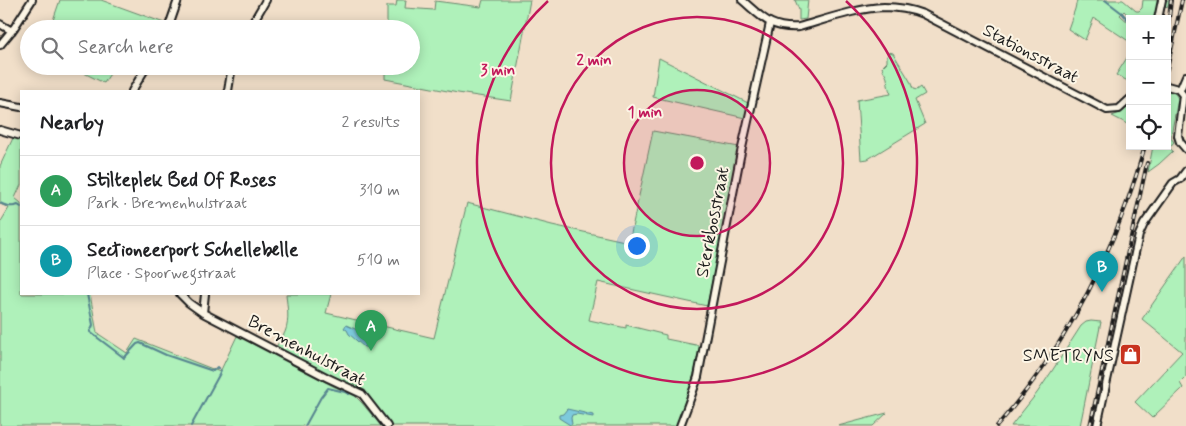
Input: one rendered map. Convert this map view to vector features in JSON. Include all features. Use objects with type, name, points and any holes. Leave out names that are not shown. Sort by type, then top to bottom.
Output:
[{"type":"street","points":[[0,45],[12,31],[32,0]]},
{"type":"street","points":[[171,20],[178,0]]},
{"type":"street","points":[[254,20],[266,0]]},
{"type":"street","points":[[742,0],[770,23]]},
{"type":"street","points":[[1159,15],[1162,0]]},
{"type":"street","name":"Stationsstraat","points":[[770,23],[787,28],[798,27],[875,8],[890,7],[910,10],[923,14],[1107,110],[1119,109],[1126,103]]},
{"type":"street","name":"Sterkbosstraat","points":[[680,426],[698,376],[740,157],[770,23]]},
{"type":"street","points":[[0,24],[12,31]]},
{"type":"street","points":[[133,90],[142,75]]},
{"type":"street","points":[[228,90],[231,75]]},
{"type":"street","points":[[1180,90],[1186,76]]},
{"type":"street","points":[[1171,87],[1180,90],[1184,95],[1178,136],[1186,149]]},
{"type":"street","points":[[0,103],[20,107]]},
{"type":"street","points":[[0,130],[20,136]]},
{"type":"street","points":[[1097,426],[1141,230],[1173,183],[1180,179],[1186,171]]},
{"type":"street","name":"Bremenhulstraat","points":[[181,295],[203,313],[362,394],[387,426]]},
{"type":"street","points":[[203,313],[205,295]]},
{"type":"green space","points":[[60,0],[101,0],[156,20],[53,20]]},
{"type":"green space","points":[[397,0],[406,0],[405,8],[434,10],[435,1],[481,7],[483,0],[530,0],[511,101],[385,79],[385,75],[420,75],[420,20],[387,20],[387,6],[396,6]]},
{"type":"green space","points":[[795,0],[808,0],[806,19],[799,20],[799,10]]},
{"type":"green space","points":[[1077,0],[1123,0],[1136,11],[1139,11],[1142,8],[1143,0],[1169,0],[1168,6],[1158,9],[1157,15],[1128,15],[1124,11],[1120,15],[1126,20],[1126,39],[1094,18],[1085,40],[1068,29]]},
{"type":"green space","points":[[889,52],[893,53],[913,89],[917,90],[921,87],[925,94],[915,100],[925,124],[868,159],[861,160],[857,100],[891,94],[887,77],[882,67],[887,62]]},
{"type":"green space","points":[[659,58],[748,103],[745,118],[653,97]]},
{"type":"green space","points":[[1126,59],[1126,80],[1116,75]]},
{"type":"green space","points":[[88,75],[109,75],[104,83]]},
{"type":"green space","points":[[1171,92],[1178,99],[1171,135]]},
{"type":"green space","points":[[1126,109],[1126,123],[1112,116]]},
{"type":"green space","points":[[653,131],[739,147],[707,306],[598,282],[589,320],[626,328],[626,325],[666,335],[666,339],[701,346],[692,381],[676,426],[391,426],[366,395],[276,347],[287,327],[286,295],[331,295],[326,313],[434,338],[467,203],[629,242]]},
{"type":"green space","points":[[13,138],[20,139],[20,187],[15,198],[20,202],[20,295],[90,295],[97,333],[127,353],[136,339],[220,372],[237,336],[355,396],[381,426],[0,426],[0,223],[9,208],[0,204],[0,166]]},
{"type":"green space","points":[[1152,150],[1173,151],[1159,164],[1148,172]]},
{"type":"green space","points":[[1186,256],[1186,377],[1180,383],[1183,388],[1152,418],[1135,402],[1182,352],[1142,319]]},
{"type":"green space","points":[[1091,321],[1101,322],[1080,426],[1011,426],[1037,393],[1081,326]]},
{"type":"green space","points":[[887,413],[873,426],[838,426]]},
{"type":"water","points":[[346,325],[367,336],[372,341],[372,344],[364,347],[344,328]]},
{"type":"water","points":[[567,409],[593,415],[593,417],[572,415],[572,424],[570,425],[559,418],[559,415],[563,414]]},
{"type":"waterway","points":[[1105,0],[1126,18]]},
{"type":"waterway","points":[[0,203],[20,206]]},
{"type":"waterway","points":[[87,295],[93,325],[90,332],[124,358],[140,343],[166,355],[213,371],[217,367],[221,371],[191,426]]},
{"type":"waterway","points":[[305,426],[328,388],[349,394]]},
{"type":"waterway","points":[[369,409],[382,426]]},
{"type":"railway","points":[[1169,15],[1171,0]]},
{"type":"railway","points":[[1169,60],[1182,0]]},
{"type":"railway","points":[[997,426],[1046,363],[1087,294],[1120,222],[1144,150]]},
{"type":"railway","points":[[1090,426],[1147,163]]},
{"type":"place","name":"Sectioneerport Schellebelle","points":[[1102,292]]},
{"type":"place","name":"Stilteplek Bed Of Roses","points":[[371,351]]},
{"type":"place","name":"SMETRYNS","points":[[1130,355]]}]
